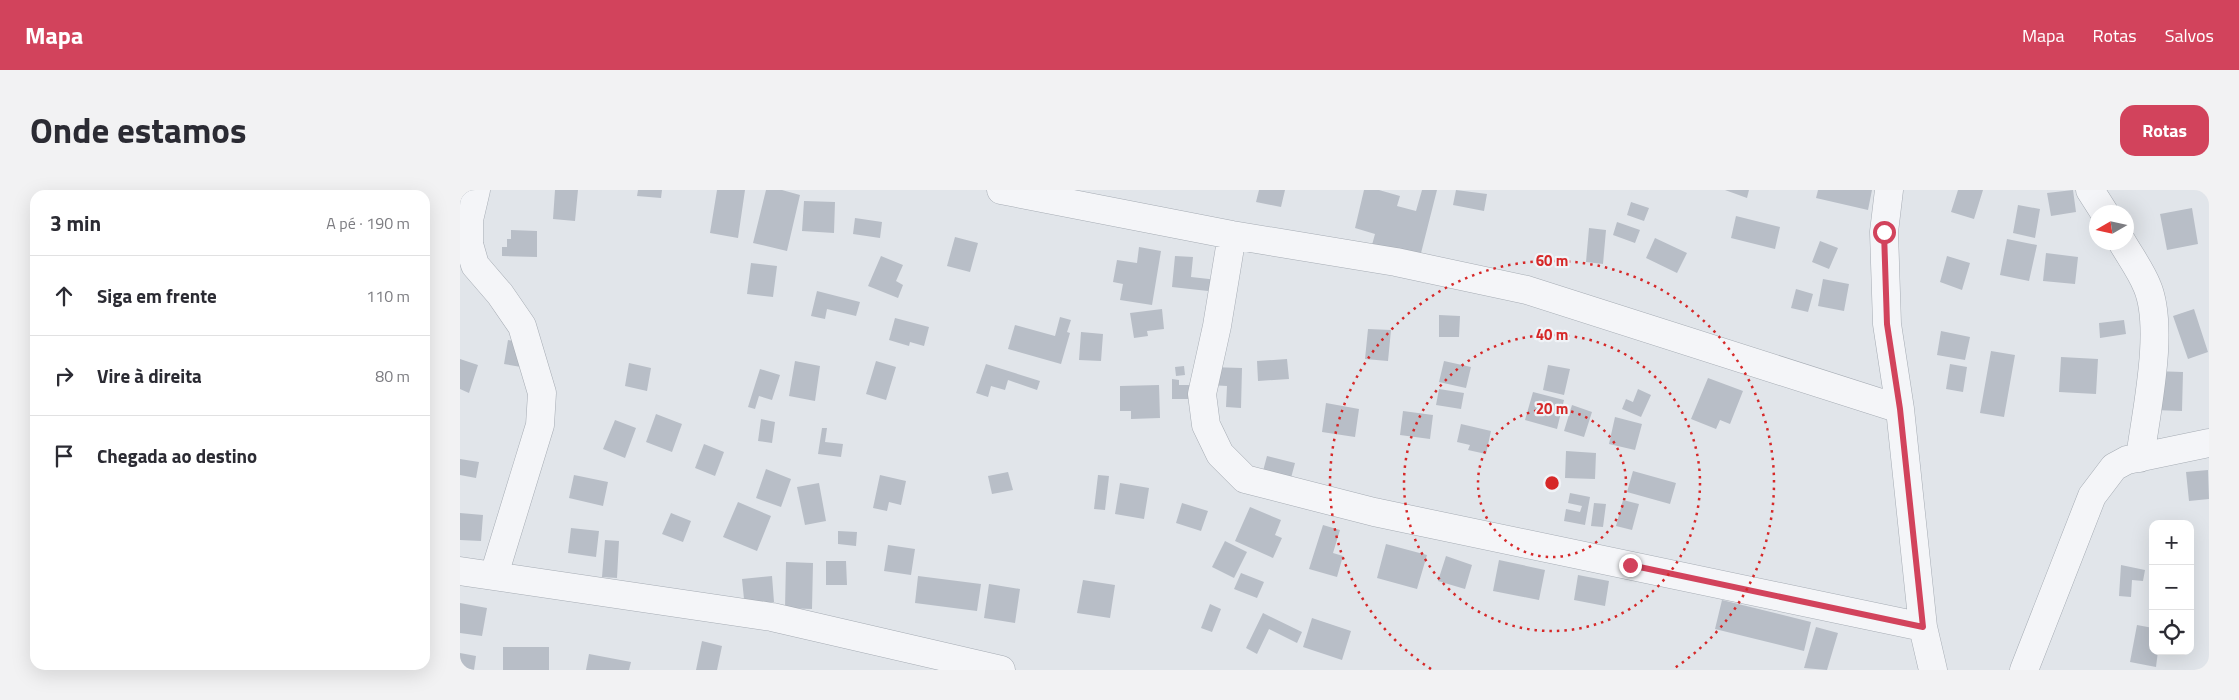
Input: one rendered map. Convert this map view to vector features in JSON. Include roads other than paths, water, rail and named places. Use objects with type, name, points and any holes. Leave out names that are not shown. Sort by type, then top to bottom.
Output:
[{"type":"street","points":[[476,190],[469,220],[470,244],[475,265],[500,294],[522,326],[542,393],[540,425],[494,575]]},
{"type":"street","points":[[1001,190],[1232,236],[1396,262],[1527,290],[1900,409]]},
{"type":"street","points":[[1889,190],[1884,232],[1887,324],[1900,409],[1923,627],[1933,670]]},
{"type":"street","points":[[2090,190],[2100,205]]},
{"type":"street","points":[[1232,236],[1217,326],[1202,394],[1206,425],[1220,454],[1245,479],[1374,512],[1923,627]]},
{"type":"street","points":[[2127,250],[2147,285],[2154,310],[2155,338],[2140,458]]},
{"type":"street","points":[[2024,670],[2092,496],[2114,467],[2126,460],[2209,443]]},
{"type":"street","points":[[460,571],[772,617],[1001,670]]}]
